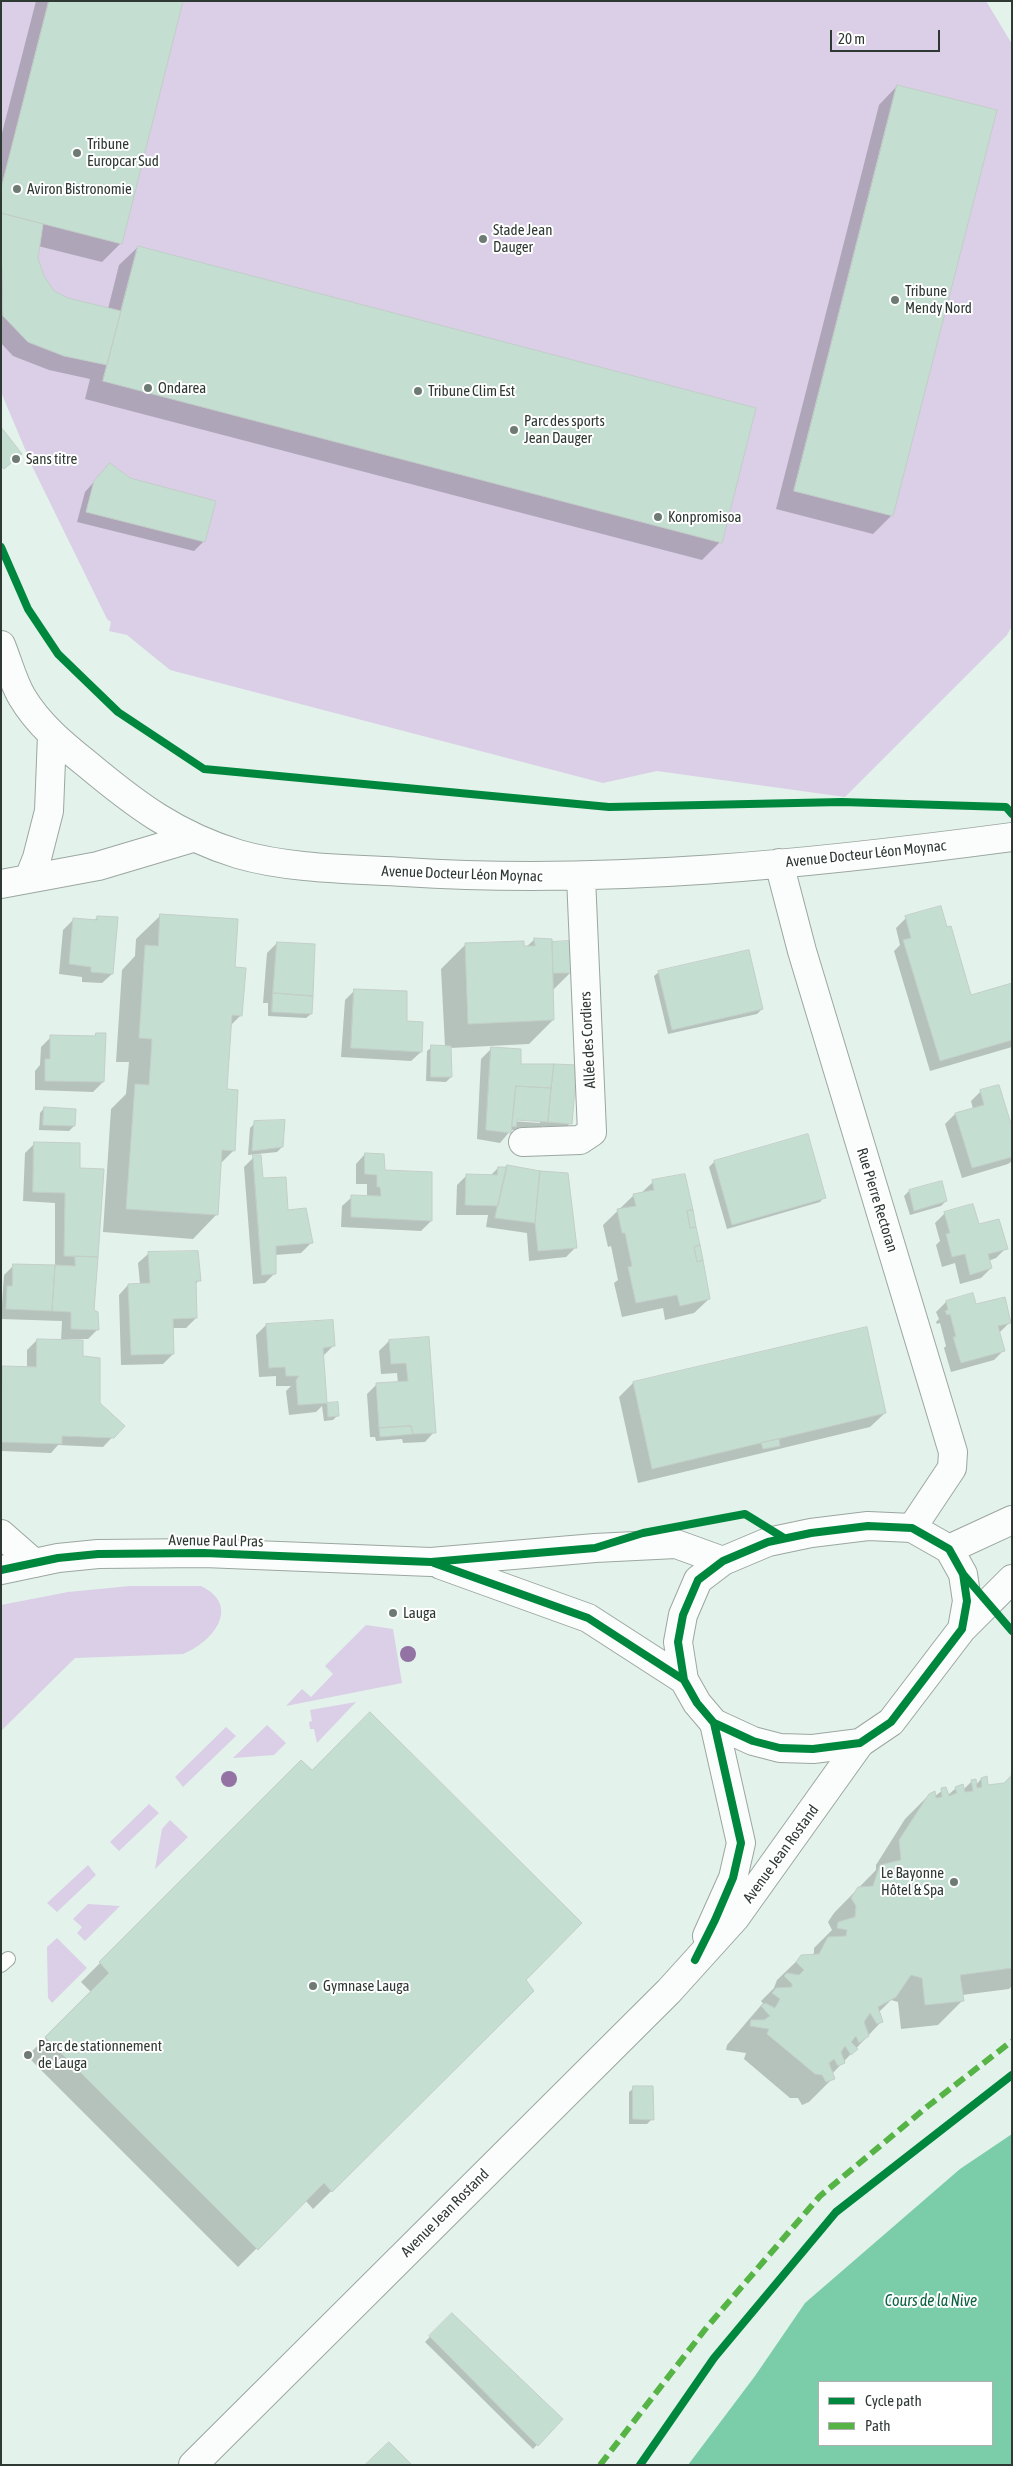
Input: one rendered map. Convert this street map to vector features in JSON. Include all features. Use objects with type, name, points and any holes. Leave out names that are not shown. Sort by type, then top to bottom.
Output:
[{"type":"street","name":"Avenue Docteur Léon Moynac","points":[[1,646],[21,697],[52,735],[135,804],[192,838],[240,855],[276,862],[340,869],[463,876],[581,877],[708,871],[1012,837]]},
{"type":"street","points":[[29,878],[37,858],[49,811],[52,735]]},
{"type":"street","points":[[1,884],[98,866],[192,838]]},
{"type":"street","name":"Rue Pierre Rectoran","points":[[779,863],[802,951],[953,1452],[952,1468],[912,1528]]},
{"type":"street","name":"Allée des Cordiers","points":[[523,1142],[580,1140],[592,1132],[581,877]]},
{"type":"street","points":[[949,1549],[1012,1520]]},
{"type":"street","points":[[962,1629],[967,1601],[963,1574],[949,1549],[912,1528],[868,1526],[811,1532],[768,1542],[723,1561],[698,1580],[683,1616],[678,1642],[684,1680],[697,1703],[714,1723],[753,1741],[780,1748],[813,1749],[860,1743],[891,1722],[962,1629],[1012,1579]]},
{"type":"street","points":[[1,1534],[34,1563]]},
{"type":"street","name":"Avenue Paul Pras","points":[[1,1570],[34,1563],[98,1554],[204,1553],[431,1562],[595,1548],[676,1544],[723,1561]]},
{"type":"street","name":"Avenue Paul Pras","points":[[431,1562],[588,1618],[684,1680]]},
{"type":"street","name":"Avenue Jean Rostand","points":[[695,1960],[716,1920],[733,1878],[741,1843],[714,1723]]},
{"type":"street","name":"Avenue Jean Rostand","points":[[193,2465],[669,1991],[695,1960],[735,1918],[860,1743]]},
{"type":"shaded area","name":"Parc des sports Jean Dauger","points":[[1,1],[986,1],[1012,44],[1012,626],[1007,635],[845,797],[657,771],[603,783],[170,670],[127,635],[109,631],[111,622],[107,619],[33,468],[1,392]]},
{"type":"shaded area","points":[[130,1586],[201,1586],[213,1594],[220,1603],[219,1623],[204,1641],[183,1654],[75,1658],[1,1731],[1,1605],[68,1592]]},
{"type":"shaded area","points":[[366,1625],[393,1629],[402,1683],[286,1706],[302,1689],[311,1697],[333,1674],[325,1666]]},
{"type":"shaded area","points":[[356,1702],[317,1743],[314,1729],[310,1729],[309,1722],[312,1721],[310,1710]]},
{"type":"shaded area","points":[[267,1725],[286,1743],[274,1755],[233,1758]]},
{"type":"shaded area","points":[[226,1727],[236,1736],[183,1787],[175,1777]]},
{"type":"shaded area","points":[[149,1804],[159,1813],[119,1851],[110,1842]]},
{"type":"shaded area","points":[[170,1820],[188,1837],[155,1869],[162,1829]]},
{"type":"shaded area","points":[[88,1865],[96,1875],[57,1912],[47,1903]]},
{"type":"shaded area","points":[[88,1904],[120,1906],[85,1941],[77,1933],[82,1927],[73,1919]]},
{"type":"shaded area","points":[[57,1938],[87,1968],[52,2003],[48,1998],[47,1947]]},
{"type":"water","name":"Cours de la Nive","points":[[1012,2134],[1012,2465],[688,2465],[755,2376],[805,2303],[960,2169]]},
{"type":"building","name":"Tribune Europcar Sud","points":[[49,1],[183,1],[122,244],[1,213],[1,189]]},
{"type":"building","name":"Tribune Mendy Nord","points":[[897,85],[997,110],[893,516],[794,491]]},
{"type":"building","points":[[1,213],[43,224],[38,258],[44,276],[54,291],[68,298],[121,311],[107,365],[64,356],[28,342],[3,316]]},
{"type":"building","name":"Tribune Clim Est","points":[[138,246],[756,408],[722,543],[103,381]]},
{"type":"building","points":[[1,427],[22,454],[4,469],[1,466]]},
{"type":"building","points":[[110,463],[130,478],[216,501],[205,542],[86,512],[94,481]]},
{"type":"building","points":[[941,906],[947,927],[951,926],[971,995],[1012,983],[1012,1040],[940,1061],[903,940],[911,938],[905,916]]},
{"type":"building","points":[[160,914],[238,919],[235,967],[246,968],[242,1016],[232,1015],[227,1089],[238,1090],[235,1151],[222,1150],[218,1215],[126,1209],[135,1084],[149,1085],[152,1039],[139,1038],[145,945],[158,946]]},
{"type":"building","points":[[97,916],[118,917],[113,974],[91,972],[91,967],[69,964],[73,918],[97,920]]},
{"type":"building","points":[[534,938],[552,939],[554,1020],[468,1024],[465,943],[524,941],[524,946],[535,946]]},
{"type":"building","points":[[569,941],[572,973],[553,973],[552,942]]},
{"type":"building","points":[[277,942],[315,944],[313,996],[273,993]]},
{"type":"building","points":[[749,950],[763,1009],[672,1030],[658,971]]},
{"type":"building","points":[[354,989],[407,991],[407,1021],[423,1022],[422,1052],[351,1048]]},
{"type":"building","points":[[273,993],[313,996],[312,1014],[272,1012]]},
{"type":"building","points":[[96,1033],[106,1033],[104,1082],[45,1081],[45,1059],[50,1059],[50,1035],[95,1036]]},
{"type":"building","points":[[431,1045],[451,1046],[452,1077],[431,1077]]},
{"type":"building","points":[[491,1047],[521,1049],[521,1064],[554,1064],[551,1088],[516,1086],[511,1133],[486,1130]]},
{"type":"building","points":[[554,1064],[577,1065],[572,1124],[548,1122]]},
{"type":"building","points":[[999,1085],[1012,1127],[1012,1157],[972,1168],[955,1113],[984,1105],[980,1090]]},
{"type":"building","points":[[516,1086],[551,1088],[548,1122],[517,1120],[516,1127],[512,1126]]},
{"type":"building","points":[[44,1107],[76,1109],[75,1126],[43,1125]]},
{"type":"building","points":[[285,1120],[283,1147],[252,1151],[254,1121]]},
{"type":"building","points":[[808,1134],[826,1198],[732,1225],[714,1161]]},
{"type":"building","points":[[34,1142],[80,1143],[80,1168],[104,1169],[98,1257],[64,1256],[65,1193],[33,1192]]},
{"type":"building","points":[[365,1153],[384,1154],[385,1170],[432,1172],[432,1221],[351,1217],[351,1195],[381,1196],[380,1187],[377,1187],[377,1175],[365,1174]]},
{"type":"building","points":[[253,1155],[261,1155],[263,1178],[286,1177],[288,1210],[306,1208],[313,1243],[276,1246],[276,1274],[262,1275]]},
{"type":"building","points":[[507,1165],[540,1171],[535,1223],[495,1218]]},
{"type":"building","points":[[498,1167],[507,1167],[498,1206],[465,1205],[466,1174],[497,1175]]},
{"type":"building","points":[[540,1171],[568,1173],[577,1248],[538,1251],[535,1223]]},
{"type":"building","points":[[685,1174],[693,1210],[687,1211],[690,1228],[696,1227],[700,1245],[694,1247],[697,1262],[703,1260],[710,1299],[680,1306],[677,1295],[636,1303],[628,1267],[632,1266],[625,1233],[622,1233],[617,1209],[636,1206],[633,1194],[654,1190],[652,1180]]},
{"type":"building","points":[[942,1181],[947,1201],[914,1211],[909,1190]]},
{"type":"building","points":[[973,1204],[979,1224],[999,1219],[1008,1249],[988,1254],[992,1268],[970,1275],[965,1254],[952,1257],[946,1234],[950,1233],[944,1212]]},
{"type":"building","points":[[693,1210],[696,1227],[690,1228],[687,1211]]},
{"type":"building","points":[[700,1245],[703,1260],[697,1262],[694,1247]]},
{"type":"building","points":[[198,1251],[201,1281],[196,1281],[197,1318],[173,1319],[174,1354],[131,1355],[128,1284],[150,1283],[148,1252]]},
{"type":"building","points":[[75,1256],[98,1257],[94,1310],[98,1312],[99,1330],[71,1329],[71,1312],[52,1311],[55,1265],[75,1266]]},
{"type":"building","points":[[13,1264],[55,1265],[52,1311],[6,1309],[7,1286],[12,1286]]},
{"type":"building","points":[[973,1293],[976,1304],[1005,1297],[1011,1323],[998,1326],[1005,1351],[961,1363],[953,1337],[956,1337],[950,1314],[947,1315],[945,1311],[948,1310],[946,1301]]},
{"type":"building","points":[[333,1320],[335,1346],[323,1348],[327,1403],[298,1405],[296,1380],[299,1376],[286,1376],[285,1367],[269,1368],[266,1324]]},
{"type":"building","points":[[867,1327],[886,1413],[652,1469],[633,1382]]},
{"type":"building","points":[[429,1337],[436,1433],[413,1434],[411,1426],[379,1428],[376,1383],[408,1381],[406,1363],[391,1364],[389,1340]]},
{"type":"building","points":[[37,1339],[83,1340],[83,1356],[100,1358],[100,1403],[125,1426],[114,1438],[62,1436],[62,1444],[1,1442],[2,1366],[36,1367]]},
{"type":"building","points":[[338,1402],[339,1416],[328,1417],[327,1403]]},
{"type":"building","points":[[411,1426],[413,1434],[380,1437],[379,1428]]},
{"type":"building","points":[[779,1439],[780,1446],[763,1449],[761,1443]]},
{"type":"building","name":"Gymnase Lauga","points":[[370,1712],[582,1923],[526,1980],[534,1991],[332,2192],[324,2183],[258,2250],[45,2037],[109,1973],[99,1962],[301,1760],[312,1770]]},
{"type":"building","points":[[1012,1775],[1012,1968],[960,1975],[964,2001],[925,2005],[922,1978],[911,1975],[896,1997],[878,2007],[883,2022],[877,2024],[870,2013],[864,2022],[869,2036],[859,2043],[856,2036],[851,2042],[858,2049],[851,2055],[845,2046],[841,2052],[845,2063],[838,2066],[834,2059],[829,2063],[835,2079],[826,2082],[822,2075],[815,2074],[767,2034],[769,2029],[750,2026],[751,2020],[764,2020],[770,2016],[761,2006],[765,2003],[775,2008],[780,1999],[772,1993],[776,1988],[792,1987],[792,1984],[784,1976],[787,1973],[799,1975],[804,1970],[796,1962],[801,1955],[819,1954],[828,1937],[846,1936],[847,1930],[837,1928],[838,1922],[855,1917],[856,1906],[851,1898],[858,1887],[873,1886],[880,1865],[901,1860],[899,1840],[929,1794],[935,1791],[936,1798],[942,1797],[941,1788],[946,1787],[949,1796],[957,1793],[955,1787],[963,1784],[965,1792],[973,1791],[971,1780],[976,1779],[977,1788],[982,1787],[981,1778],[987,1776],[988,1785],[1004,1783]]},
{"type":"building","points":[[633,2086],[653,2086],[654,2120],[633,2119]]},
{"type":"building","points":[[452,2313],[563,2419],[538,2446],[429,2336]]},
{"type":"building","points":[[389,2442],[412,2465],[365,2465]]},
{"type":"marked path","points":[[600,2465],[707,2327],[820,2196],[928,2106],[1012,2041]]},
{"type":"cycle path","points":[[1,547],[28,609],[58,654],[118,712],[204,769],[609,807],[842,802],[1006,807],[1012,814]]},
{"type":"cycle path","points":[[1,1570],[58,1558],[98,1554],[204,1553],[431,1562],[595,1548],[643,1533],[745,1514],[784,1538]]},
{"type":"cycle path","points":[[868,1526],[912,1528],[949,1549],[963,1574],[967,1601],[962,1629],[891,1722],[860,1743],[813,1749],[780,1748],[753,1741],[714,1723],[697,1703],[684,1680],[678,1642],[683,1615],[698,1580],[723,1561],[768,1542],[811,1533],[868,1526]]},
{"type":"cycle path","points":[[434,1563],[588,1618],[684,1680]]},
{"type":"cycle path","points":[[963,1574],[1012,1631]]},
{"type":"cycle path","points":[[695,1960],[733,1878],[741,1843],[714,1723]]},
{"type":"cycle path","points":[[640,2465],[714,2358],[836,2212],[1012,2075]]},
{"type":"place","name":"Tribune Europcar Sud","points":[[77,153]]},
{"type":"place","name":"Aviron Bistronomie","points":[[17,189]]},
{"type":"place","name":"Stade Jean Dauger","points":[[483,239]]},
{"type":"place","name":"Tribune Mendy Nord","points":[[895,300]]},
{"type":"place","name":"Ondarea","points":[[148,388]]},
{"type":"place","name":"Tribune Clim Est","points":[[418,391]]},
{"type":"place","name":"Parc des sports Jean Dauger","points":[[514,430]]},
{"type":"place","name":"Sans titre","points":[[16,459]]},
{"type":"place","name":"Konpromisoa","points":[[658,517]]},
{"type":"place","name":"Lauga","points":[[393,1613]]},
{"type":"place","name":"Le Bayonne Hôtel & Spa","points":[[954,1882]]},
{"type":"place","name":"Gymnase Lauga","points":[[313,1986]]},
{"type":"place","name":"Parc de stationnement de Lauga","points":[[28,2055]]}]
